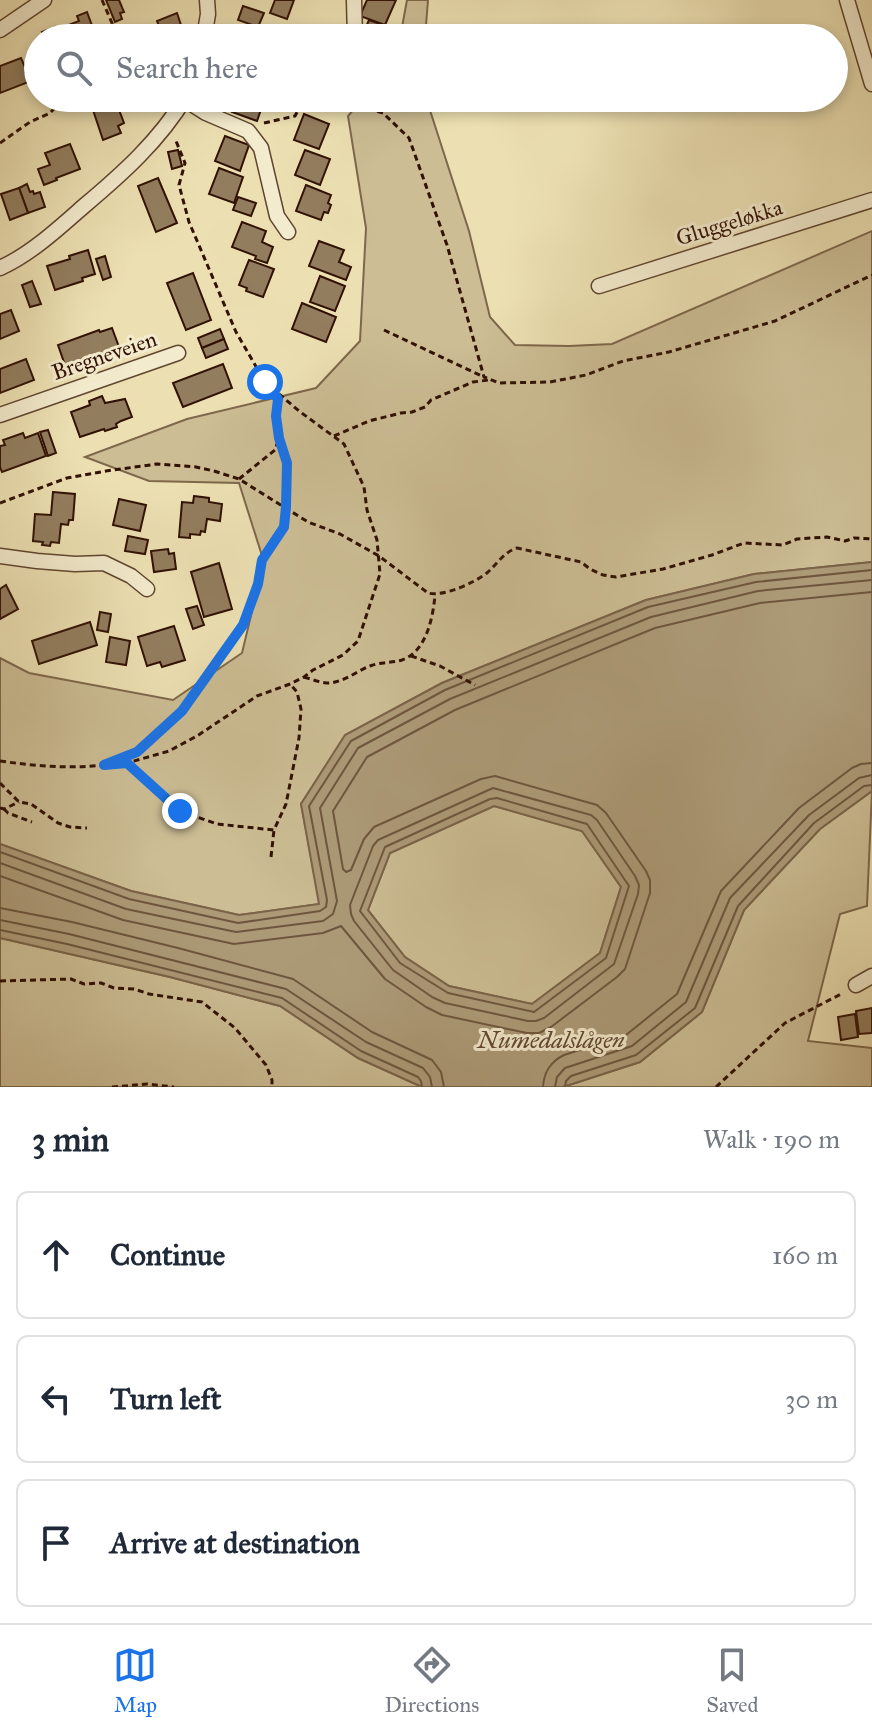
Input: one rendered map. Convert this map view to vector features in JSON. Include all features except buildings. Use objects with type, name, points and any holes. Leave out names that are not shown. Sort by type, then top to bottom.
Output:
[{"type":"street","points":[[0,30],[44,0]]},
{"type":"street","points":[[206,24],[207,0]]},
{"type":"street","points":[[354,0],[355,24]]},
{"type":"street","points":[[847,0],[872,84]]},
{"type":"street","points":[[0,268],[59,229],[125,170],[176,112]]},
{"type":"street","points":[[205,112],[248,131],[261,148],[277,216],[288,232]]},
{"type":"street","name":"Gluggeløkka","points":[[599,286],[872,200]]},
{"type":"street","name":"Bregneveien","points":[[0,415],[178,353]]},
{"type":"street","points":[[0,556],[75,564],[104,563],[131,576],[147,589]]},
{"type":"street","points":[[856,985],[872,976]]},
{"type":"path","points":[[102,0],[112,24]]},
{"type":"path","points":[[0,143],[51,112]]},
{"type":"path","points":[[264,123],[295,116],[297,112]]},
{"type":"path","points":[[379,112],[409,138],[416,154],[487,378]]},
{"type":"path","points":[[104,765],[137,752],[182,711],[243,625],[258,584],[262,560],[284,527],[287,463],[279,438],[276,416],[278,399],[236,332],[189,222],[179,185],[185,163],[169,123]]},
{"type":"path","points":[[384,330],[499,383],[550,382],[586,375],[623,361],[669,352],[775,321],[872,275]]},
{"type":"path","points":[[334,436],[369,421],[412,412],[425,407],[431,400],[487,378]]},
{"type":"path","points":[[0,761],[76,768],[127,763],[169,751],[257,696],[290,684],[343,655],[358,641],[380,574],[377,540],[367,510],[364,487],[344,444],[265,382]]},
{"type":"path","points":[[239,479],[275,450],[279,438]]},
{"type":"path","points":[[0,503],[67,478],[157,464],[196,467],[239,479],[308,522],[340,534],[379,556],[435,595],[444,594],[486,573],[509,550],[517,548],[581,562],[603,575],[616,577],[663,569],[744,543],[783,545],[797,539],[827,537],[845,541],[872,539]]},
{"type":"path","points":[[304,677],[328,683],[356,674],[373,664],[399,661],[411,656],[429,627],[435,595]]},
{"type":"path","points":[[411,656],[440,666],[475,685]]},
{"type":"path","points":[[271,857],[274,830],[286,804],[299,738],[301,709],[297,692],[290,684]]},
{"type":"path","points":[[127,763],[180,811],[217,824],[274,830]]},
{"type":"path","points":[[0,783],[19,802]]},
{"type":"path","points":[[2,809],[19,802],[31,804],[58,823],[87,828]]},
{"type":"path","points":[[2,809],[32,822]]},
{"type":"path","points":[[0,981],[71,979],[84,984],[101,983],[114,988],[202,1002],[235,1028],[266,1065],[272,1087]]},
{"type":"path","points":[[716,1087],[785,1023],[856,985]]},
{"type":"path","points":[[112,1087],[147,1084],[174,1087]]},
{"type":"shaded area","points":[[407,0],[428,0],[426,24],[403,24]]},
{"type":"shaded area","points":[[351,112],[431,112],[469,231],[490,317],[515,345],[612,344],[872,231],[872,562],[754,574],[646,600],[442,683],[346,735],[301,804],[320,904],[239,915],[131,891],[0,844],[0,658],[29,673],[173,700],[242,653],[264,562],[239,483],[149,481],[85,457],[187,419],[316,388],[360,341],[366,228],[348,116]]},
{"type":"shaded area","points":[[872,791],[867,906],[840,914],[808,1041],[872,1048],[872,1087],[563,1087],[640,1062],[702,1012],[744,910],[820,829]]},
{"type":"shaded area","points":[[494,806],[582,831],[621,887],[600,953],[532,1004],[449,986],[405,957],[368,910],[390,853]]},
{"type":"shaded area","points":[[0,938],[280,1006],[358,1058],[422,1087],[0,1087]]},
{"type":"water","name":"Numedalslågen","points":[[872,562],[872,791],[820,829],[744,910],[702,1012],[640,1062],[563,1087],[422,1087],[358,1058],[280,1006],[0,938],[0,844],[131,891],[239,915],[319,904],[301,804],[345,735],[442,683],[646,600],[754,574]],"holes":[[[494,806],[582,831],[621,887],[600,953],[532,1004],[449,986],[405,957],[368,910],[390,853]]]},
{"type":"route","points":[[180,811],[127,763],[104,765],[137,752],[182,711],[243,625],[258,584],[262,560],[284,527],[286,507],[287,463],[279,438],[276,416],[278,399],[265,382]]}]
